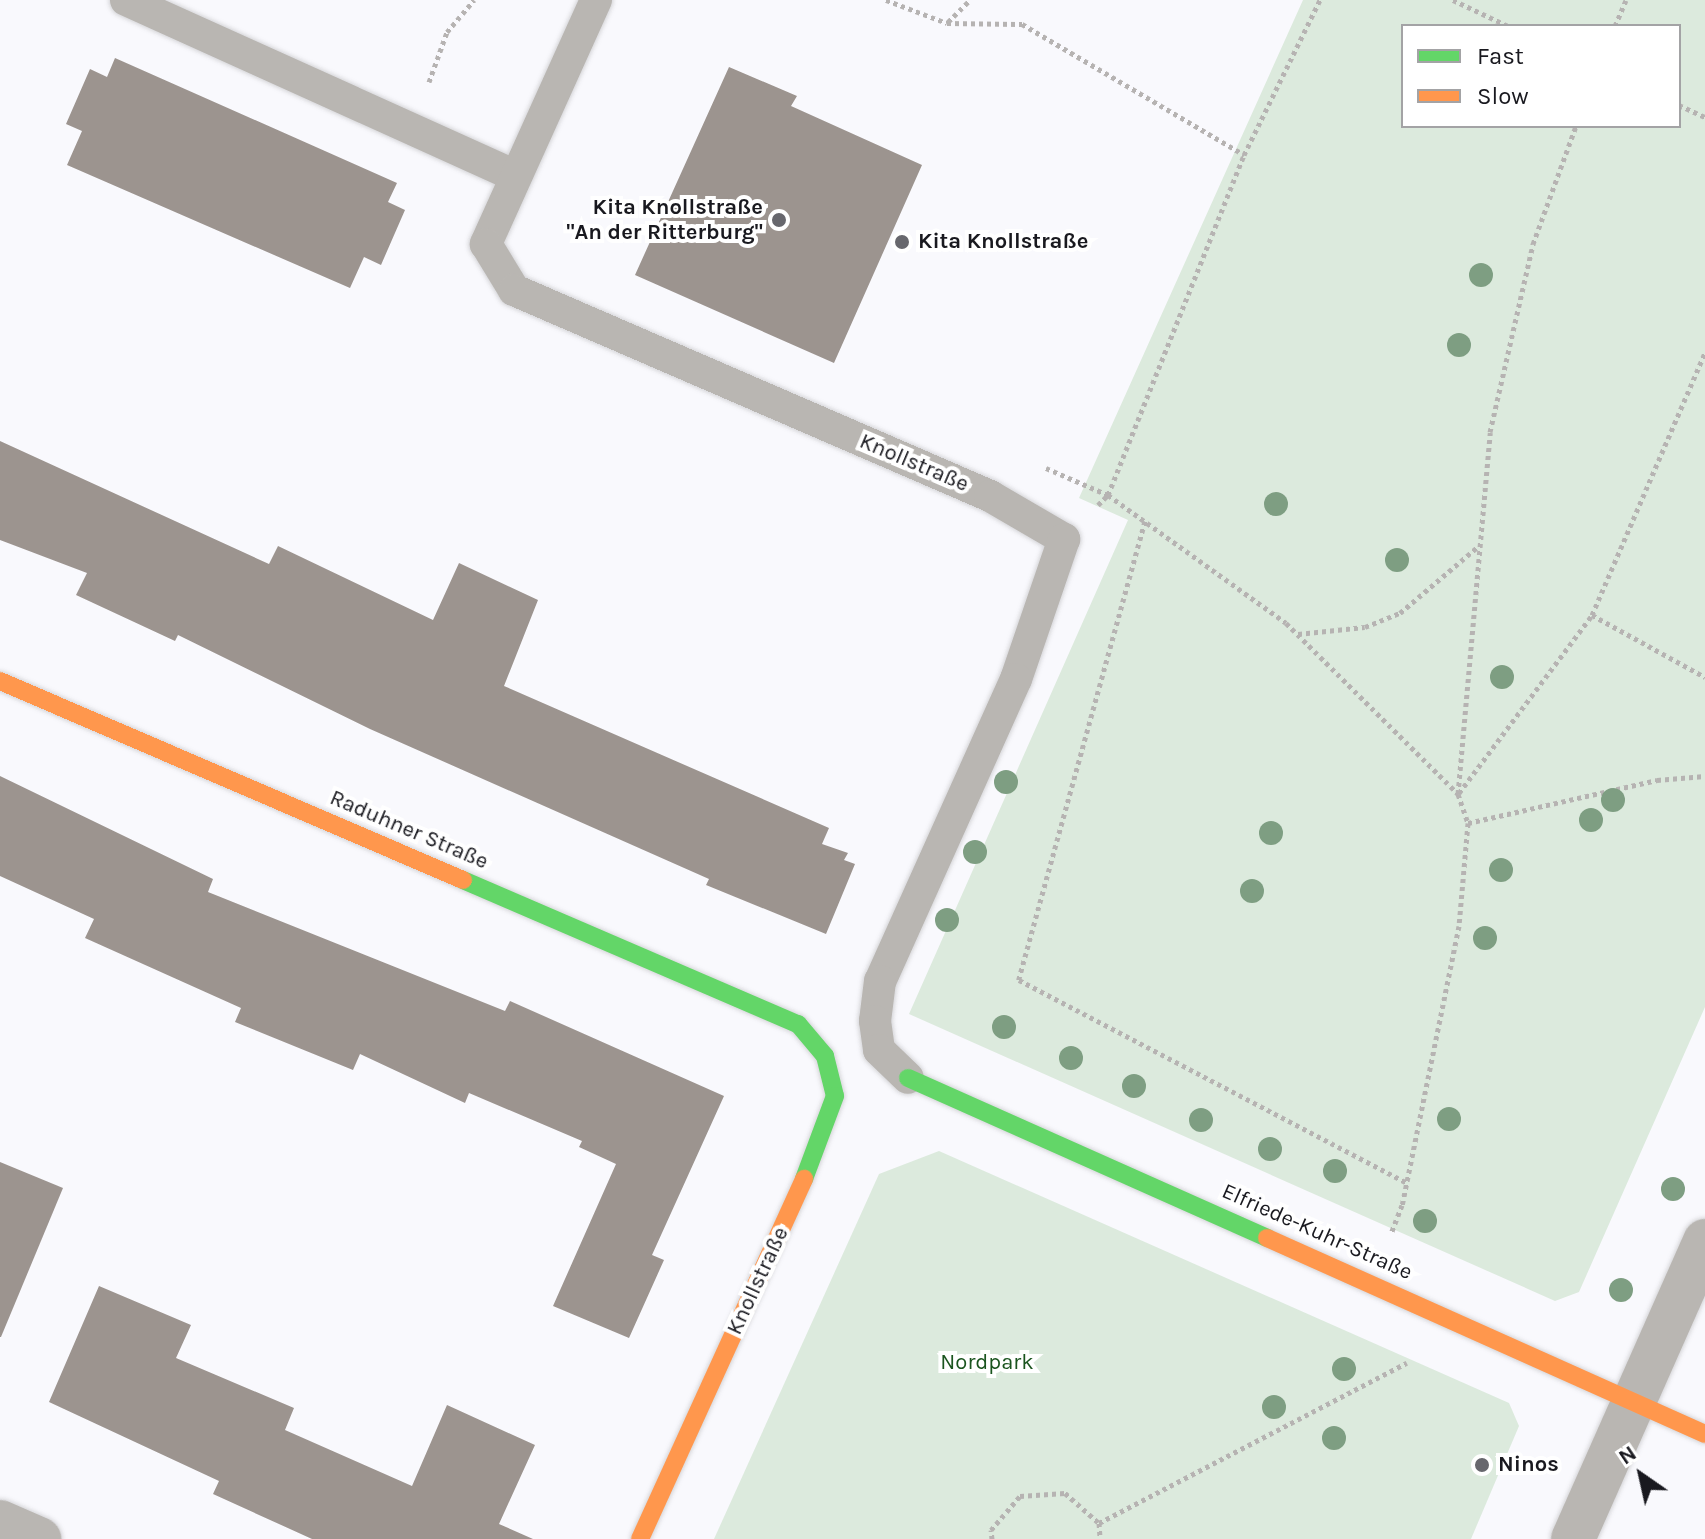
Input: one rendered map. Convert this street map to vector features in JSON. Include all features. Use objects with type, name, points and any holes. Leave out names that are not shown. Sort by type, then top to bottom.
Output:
[{"type":"street","name":"Raduhner Straße","points":[[0,681],[798,1024]]},
{"type":"street","name":"Knollstraße","points":[[640,1539],[830,1123],[835,1096],[825,1056],[798,1024]]},
{"type":"street","name":"Elfriede-Kuhr-Straße","points":[[908,1078],[1369,1281],[1705,1434]]},
{"type":"street","points":[[1573,1539],[1705,1241]]},
{"type":"street","points":[[0,1522],[39,1539]]},
{"type":"lane","points":[[126,0],[514,175]]},
{"type":"lane","name":"Knollstraße","points":[[596,0],[514,175],[486,244],[514,290],[990,496],[1064,539]]},
{"type":"lane","points":[[908,1078],[879,1050],[880,981],[1022,665],[1064,539]]},
{"type":"path","points":[[420,132],[430,75],[447,32],[474,0]]},
{"type":"path","points":[[886,0],[947,23],[1022,24],[1244,155]]},
{"type":"path","points":[[947,23],[970,0]]},
{"type":"path","points":[[1064,539],[1108,495],[1244,155],[1320,0]]},
{"type":"path","points":[[1453,0],[1504,24]]},
{"type":"path","points":[[1616,24],[1626,0]]},
{"type":"path","points":[[1681,106],[1705,117]]},
{"type":"path","points":[[1369,1281],[1406,1182],[1459,926],[1468,823],[1458,794],[1490,432],[1533,244],[1575,128]]},
{"type":"path","points":[[1458,794],[1592,615],[1705,353]]},
{"type":"path","points":[[1108,495],[1297,634],[1458,794]]},
{"type":"path","points":[[1145,521],[1019,980],[1406,1182]]},
{"type":"path","points":[[1297,634],[1365,627],[1400,613],[1481,544]]},
{"type":"path","points":[[1592,615],[1705,677]]},
{"type":"path","points":[[1468,823],[1657,780],[1705,776]]},
{"type":"path","points":[[1099,1523],[1423,1354],[1439,1315]]},
{"type":"path","points":[[992,1539],[991,1530],[1020,1496],[1065,1493],[1099,1523],[1100,1539]]},
{"type":"green space","points":[[1303,0],[1705,0],[1705,1007],[1579,1292],[1555,1301],[909,1014],[1128,520],[1079,498]]},
{"type":"green space","name":"Nordpark","points":[[939,1151],[1509,1403],[1519,1426],[1471,1539],[714,1539],[879,1174]]},
{"type":"building","points":[[115,58],[397,183],[388,202],[405,210],[381,265],[364,257],[350,288],[67,165],[82,131],[66,124],[90,69],[107,77]]},
{"type":"building","name":"Kita Knollstraße \"An der Ritterburg\"","points":[[729,67],[797,96],[791,106],[922,165],[834,363],[635,275]]},
{"type":"building","points":[[0,441],[269,564],[278,546],[433,620],[459,563],[538,600],[504,686],[829,828],[822,844],[848,853],[844,860],[855,864],[826,934],[706,885],[709,879],[370,729],[178,635],[175,641],[76,595],[87,573],[0,540]]},
{"type":"building","points":[[0,776],[213,879],[208,892],[505,1011],[510,1001],[724,1096],[652,1255],[664,1260],[629,1338],[553,1306],[616,1164],[579,1147],[582,1141],[469,1093],[465,1103],[360,1054],[353,1070],[235,1022],[241,1008],[85,938],[94,919],[0,876]]},
{"type":"building","points":[[0,1162],[63,1188],[1,1337],[0,1337]]},
{"type":"building","points":[[99,1286],[191,1325],[176,1358],[294,1408],[285,1430],[412,1486],[447,1405],[535,1445],[499,1524],[533,1539],[312,1539],[213,1494],[219,1481],[49,1402]]},
{"type":"traffic: fast","points":[[463,880],[798,1024],[825,1056],[835,1096],[804,1179]]},
{"type":"traffic: fast","points":[[908,1078],[1267,1238]]},
{"type":"traffic: slow","points":[[0,681],[463,880]]},
{"type":"traffic: slow","points":[[640,1539],[804,1179]]},
{"type":"traffic: slow","points":[[1267,1238],[1705,1434]]},
{"type":"place","name":"Kita Knollstraße \"An der Ritterburg\"","points":[[779,220]]},
{"type":"place","name":"Kita Knollstraße","points":[[902,242]]},
{"type":"place","name":"Ninos","points":[[1482,1465]]}]
